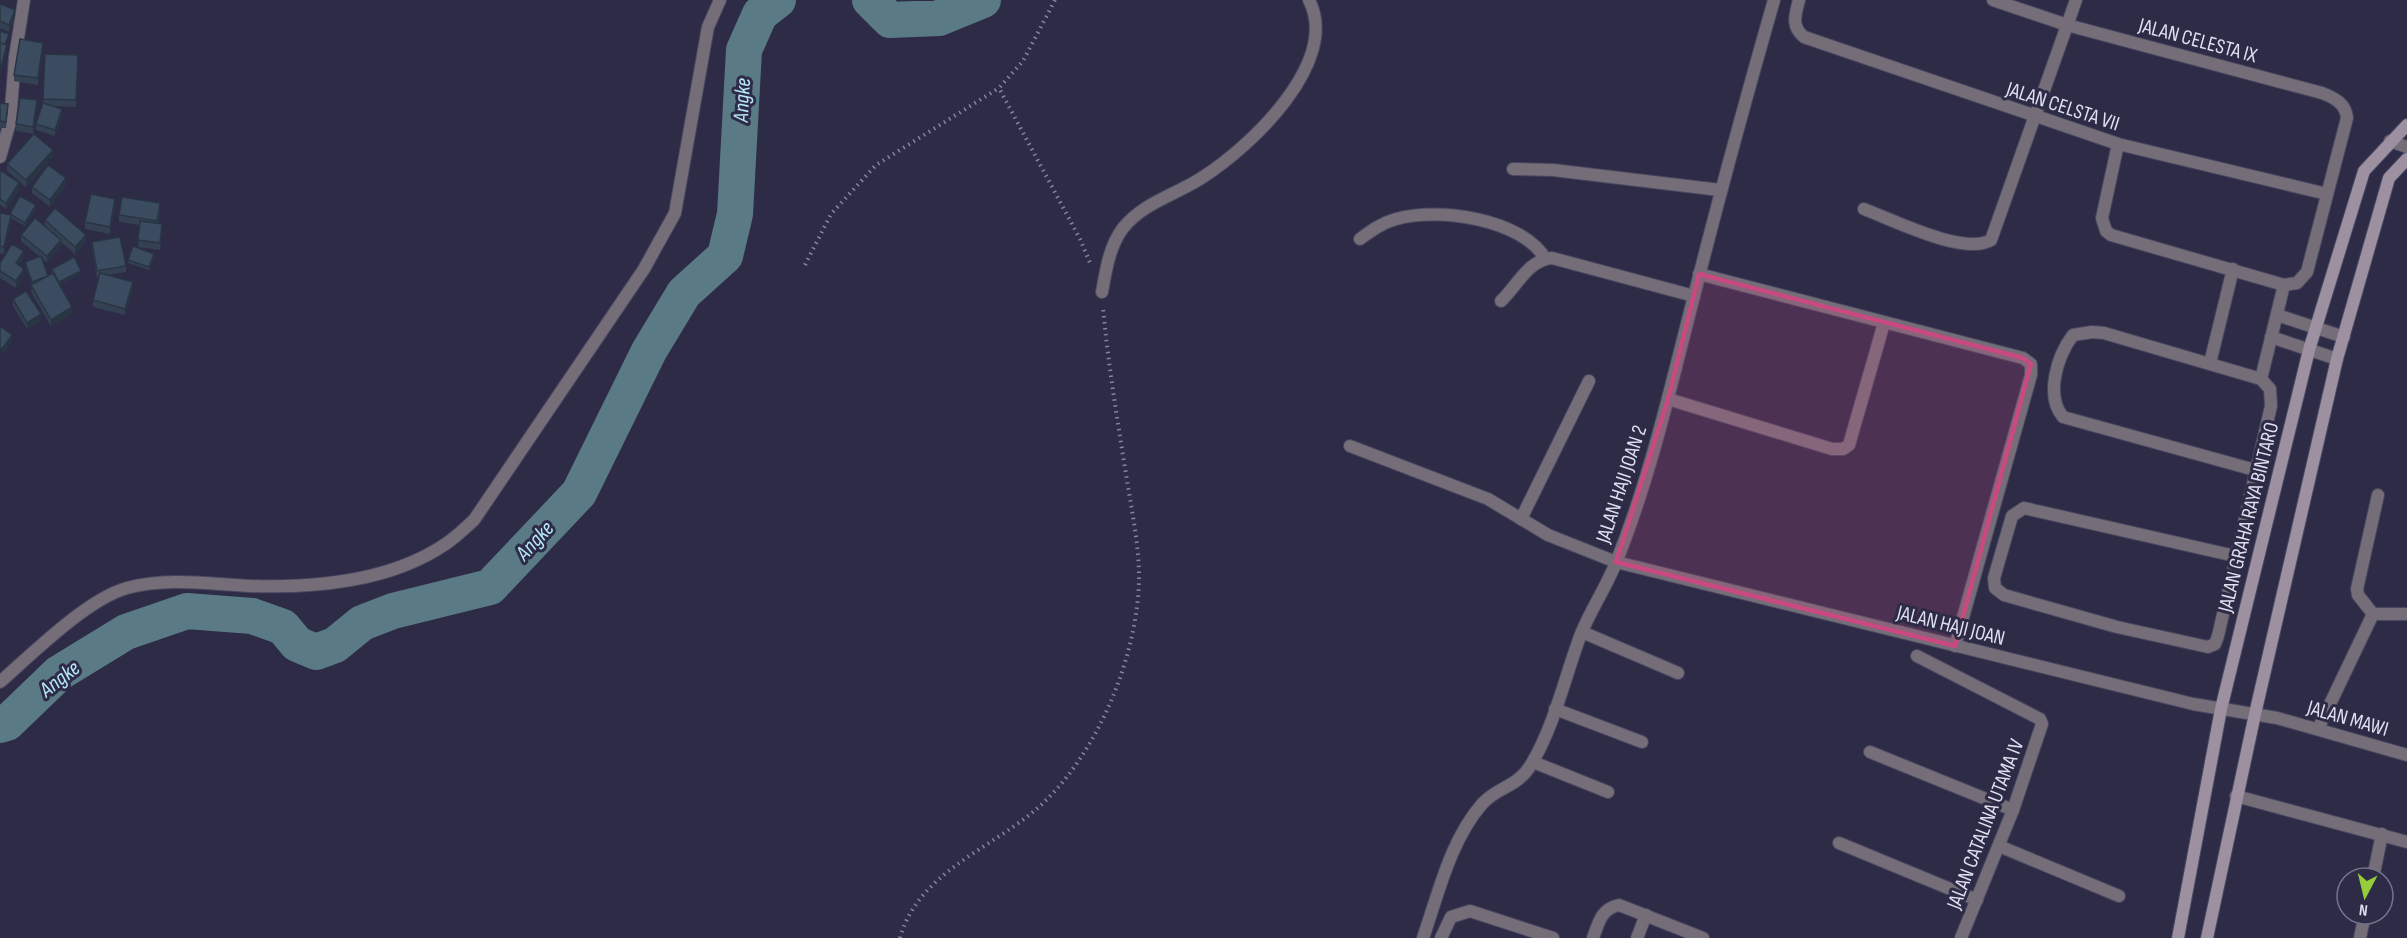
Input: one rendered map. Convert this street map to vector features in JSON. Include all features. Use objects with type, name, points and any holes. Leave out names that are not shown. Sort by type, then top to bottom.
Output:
[{"type":"main road","name":"JALAN GRAHA RAYA BINTARO","points":[[2178,938],[2221,709],[2309,350],[2364,171],[2407,125]]},
{"type":"main road","points":[[2207,938],[2254,714],[2337,359],[2389,178],[2407,159]]},
{"type":"street","points":[[0,157],[10,122],[15,57],[24,0]]},
{"type":"street","points":[[0,681],[83,611],[125,588],[152,583],[185,582],[251,586],[318,585],[384,573],[417,560],[446,544],[474,520],[644,268],[675,213],[708,27],[720,0]]},
{"type":"street","points":[[1101,292],[1111,249],[1122,229],[1137,214],[1205,176],[1253,136],[1290,95],[1307,71],[1316,46],[1317,26],[1309,0]]},
{"type":"street","name":"JALAN HAJI JOAN 2","points":[[1423,938],[1454,847],[1467,822],[1486,799],[1521,780],[1533,762],[1556,709],[1582,632],[1616,562],[1639,498],[1668,399],[1720,190],[1774,0]]},
{"type":"street","name":"JALAN CELSTA VII","points":[[1799,0],[1794,19],[1796,30],[1804,38],[2118,144],[2327,194]]},
{"type":"street","name":"JALAN CELESTA IX","points":[[1994,0],[2067,25],[2322,93],[2342,104],[2347,111],[2347,118],[2327,194]]},
{"type":"street","points":[[1864,209],[1939,238],[1984,245],[1991,240],[2076,0]]},
{"type":"street","points":[[2390,141],[2407,147]]},
{"type":"street","points":[[2118,144],[2102,218],[2106,231],[2116,238],[2233,268],[2284,285],[2297,283],[2307,272],[2327,194]]},
{"type":"street","points":[[1513,169],[1553,170],[1720,190]]},
{"type":"street","points":[[1360,239],[1380,225],[1413,215],[1469,218],[1513,230],[1538,247],[1545,258]]},
{"type":"street","points":[[1501,301],[1516,286],[1532,264],[1545,258],[1694,296]]},
{"type":"street","points":[[2210,363],[2233,268]]},
{"type":"street","points":[[1700,274],[2023,358],[2032,369],[1955,646]]},
{"type":"street","points":[[2261,379],[2284,285]]},
{"type":"street","points":[[2277,315],[2344,337]]},
{"type":"street","points":[[1668,399],[1832,449],[1843,449],[1849,445],[1884,323]]},
{"type":"street","points":[[2235,556],[2024,508],[2012,516],[1994,578],[1995,588],[2004,595],[2117,627],[2208,647],[2215,644],[2218,636],[2272,397],[2270,389],[2261,379],[2104,333],[2073,335],[2062,356],[2054,381],[2056,408],[2064,417],[2255,470]]},
{"type":"street","points":[[2271,337],[2337,359]]},
{"type":"street","points":[[1521,519],[1589,381]]},
{"type":"street","name":"JALAN HAJI JOAN","points":[[1350,446],[1488,499],[1548,534],[1616,562],[2221,709],[2277,718]]},
{"type":"street","points":[[2373,614],[2356,589],[2378,495]]},
{"type":"street","points":[[2373,614],[2407,614]]},
{"type":"street","points":[[2318,729],[2373,614]]},
{"type":"street","points":[[1582,632],[1678,673]]},
{"type":"street","name":"JALAN CATALINA UTAMA IV","points":[[1917,656],[2040,719],[2042,723],[2013,810],[1964,937]]},
{"type":"street","points":[[1556,709],[1642,742]]},
{"type":"street","name":"JALAN MAWI","points":[[2277,718],[2407,755]]},
{"type":"street","points":[[1870,752],[2013,810]]},
{"type":"street","points":[[1533,762],[1608,792]]},
{"type":"street","points":[[2236,796],[2407,842]]},
{"type":"street","points":[[2375,866],[2382,834]]},
{"type":"street","points":[[1839,843],[1977,900]]},
{"type":"street","points":[[1999,846],[2119,896]]},
{"type":"street","points":[[1593,938],[1601,915],[1612,906],[1626,906],[1702,938]]},
{"type":"street","points":[[1441,938],[1451,917],[1470,911],[1553,938]]},
{"type":"street","points":[[1637,938],[1646,915]]},
{"type":"path","points":[[805,265],[831,213],[876,165],[999,88],[1023,61],[1055,0]]},
{"type":"path","points":[[900,938],[913,910],[934,884],[966,858],[1018,825],[1052,795],[1070,773],[1101,723],[1117,684],[1132,633],[1139,577],[1134,525],[1108,364],[1101,292],[1080,239],[999,88]]},
{"type":"highlighted area","points":[[1699,274],[2023,358],[2031,364],[1955,646],[1616,562],[1668,399]]},
{"type":"building","points":[[0,4],[15,10],[9,25],[0,21]]},
{"type":"building","points":[[0,31],[9,34],[5,45],[0,43]]},
{"type":"building","points":[[20,39],[43,43],[38,78],[14,75]]},
{"type":"building","points":[[0,43],[7,45],[0,70]]},
{"type":"building","points":[[45,54],[78,55],[76,100],[43,99]]},
{"type":"building","points":[[20,98],[37,100],[33,127],[16,124]]},
{"type":"building","points":[[0,103],[8,104],[6,122],[0,121]]},
{"type":"building","points":[[43,103],[62,109],[55,130],[36,124]]},
{"type":"building","points":[[34,134],[53,150],[26,180],[7,164]]},
{"type":"building","points":[[48,165],[66,178],[50,200],[32,187]]},
{"type":"building","points":[[0,170],[19,183],[6,203],[0,199]]},
{"type":"building","points":[[91,194],[115,199],[110,227],[85,222]]},
{"type":"building","points":[[20,196],[36,205],[25,223],[10,214]]},
{"type":"building","points":[[122,197],[160,203],[157,221],[119,215]]},
{"type":"building","points":[[55,208],[86,235],[75,247],[45,220]]},
{"type":"building","points":[[0,213],[11,215],[4,247],[0,246]]},
{"type":"building","points":[[35,218],[61,240],[47,256],[21,235]]},
{"type":"building","points":[[140,221],[162,224],[160,243],[138,240]]},
{"type":"building","points":[[120,237],[126,266],[97,271],[92,242]]},
{"type":"building","points":[[12,244],[24,251],[16,263],[24,269],[16,281],[0,271],[0,263]]},
{"type":"building","points":[[133,246],[154,254],[149,267],[128,260]]},
{"type":"building","points":[[41,256],[48,276],[32,282],[25,262]]},
{"type":"building","points":[[74,257],[81,271],[59,282],[52,269]]},
{"type":"building","points":[[53,273],[72,307],[51,320],[31,285]]},
{"type":"building","points":[[100,273],[133,282],[125,309],[93,300]]},
{"type":"building","points":[[26,291],[41,314],[27,323],[13,299]]},
{"type":"building","points":[[0,326],[12,335],[2,349],[0,348]]},
{"type":"waterway","name":"Angke","points":[[0,725],[7,723],[59,673],[126,632],[187,611],[252,616],[283,627],[297,644],[316,652],[335,645],[362,623],[393,611],[490,587],[579,493],[649,351],[684,293],[725,256],[735,214],[744,50],[760,14],[778,0]]},
{"type":"waterway","name":"Angke","points":[[870,0],[890,20],[939,18],[983,0]]}]
